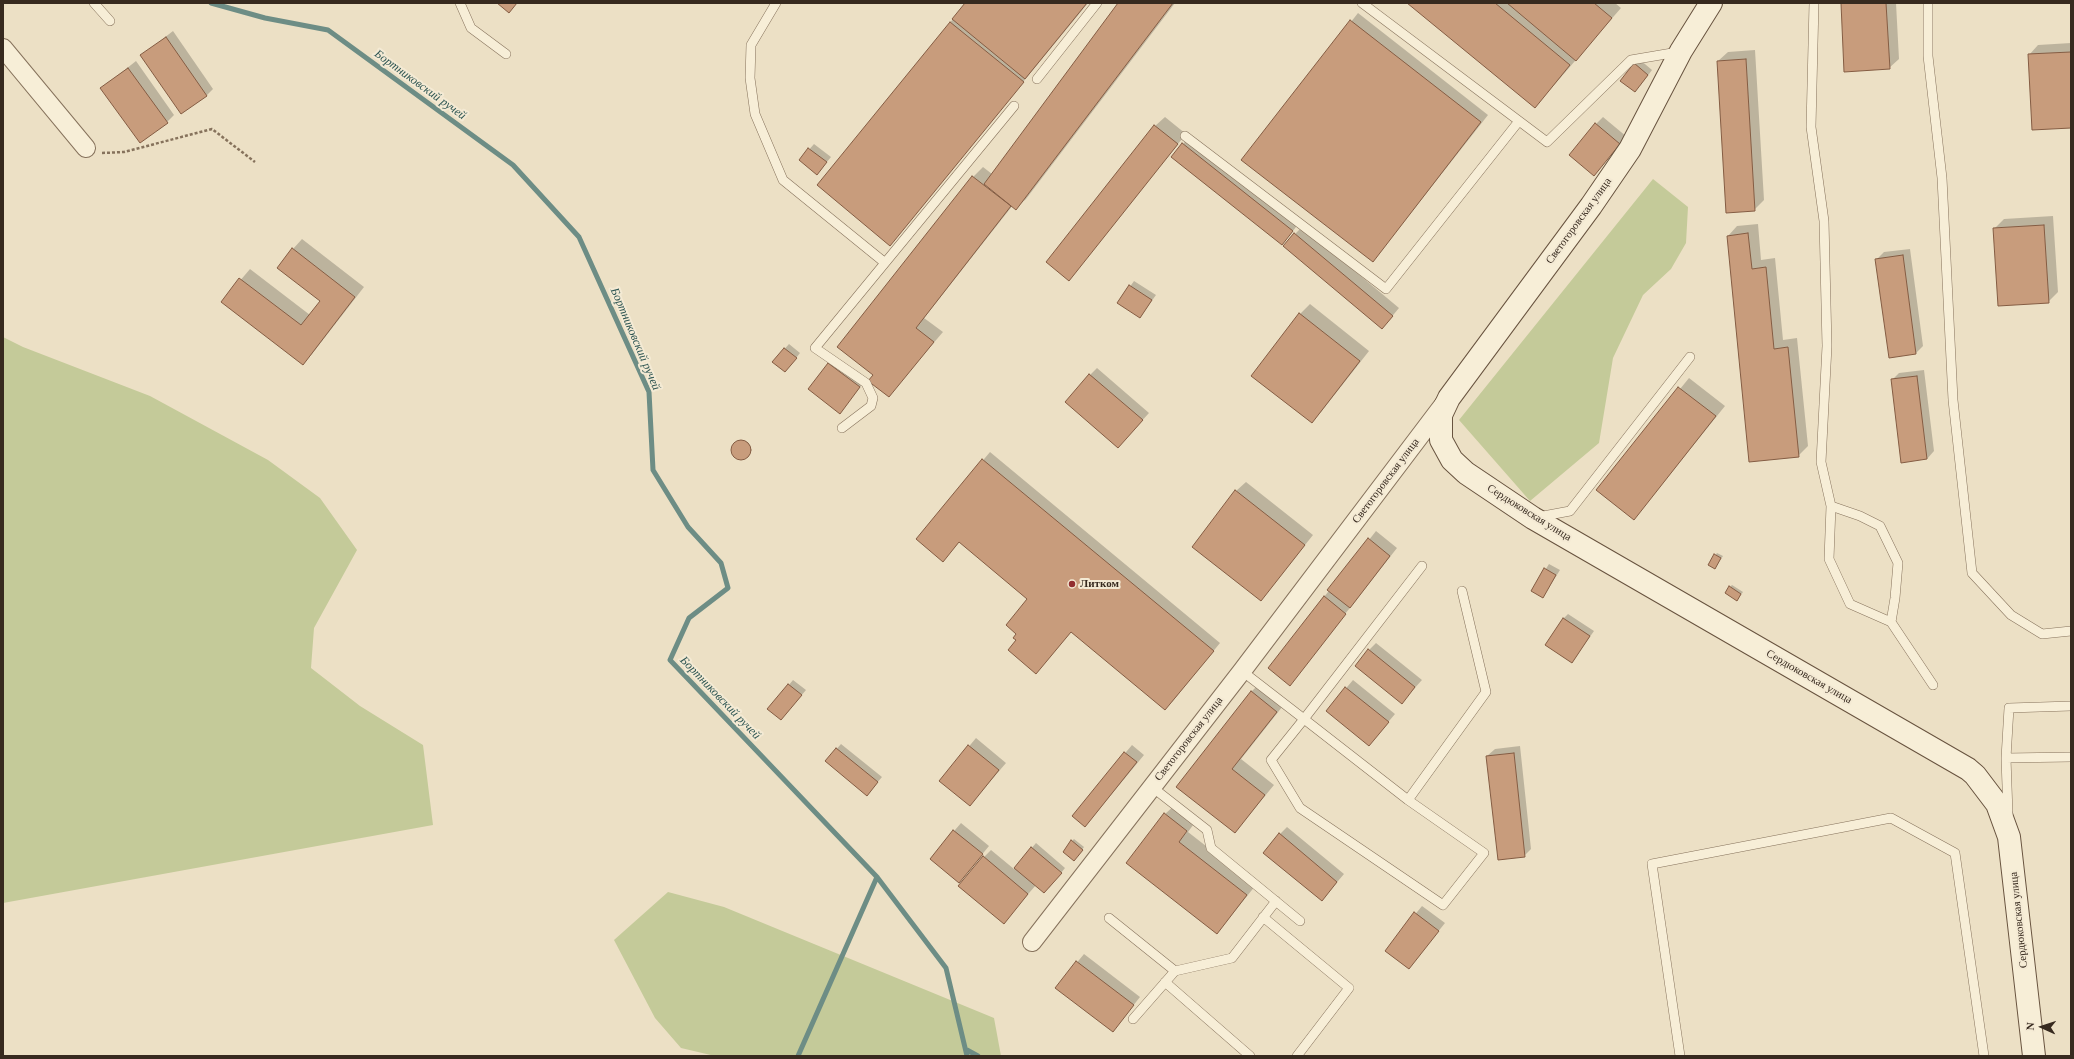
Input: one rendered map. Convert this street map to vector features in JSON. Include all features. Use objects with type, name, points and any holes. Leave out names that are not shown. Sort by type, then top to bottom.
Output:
[{"type":"street","name":"Светогоровская улица","points":[[1032,942],[1242,671],[1449,398],[1591,206],[1630,149],[1682,51],[1711,3]]},
{"type":"street","points":[[5,53],[86,148]]},
{"type":"street","name":"Сердюковская улица","points":[[1449,398],[1441,415],[1441,440],[1452,460],[1466,473],[1533,518],[1968,769],[1981,782],[1997,804],[2009,837],[2034,1056]]},
{"type":"lane","points":[[94,3],[110,21]]},
{"type":"lane","points":[[460,3],[471,28],[506,54]]},
{"type":"lane","points":[[776,3],[751,44],[750,78],[755,114],[783,180],[884,262]]},
{"type":"lane","points":[[1037,80],[1097,3]]},
{"type":"lane","points":[[1362,3],[1547,142],[1631,60],[1682,51]]},
{"type":"lane","points":[[1814,3],[1811,127],[1824,221],[1826,338],[1821,462],[1831,506],[1829,559],[1850,604],[1890,622],[1933,684]]},
{"type":"lane","points":[[1928,3],[1928,56],[1942,178],[1952,400],[1972,573],[2011,615],[2042,634],[2071,631]]},
{"type":"lane","points":[[842,428],[870,406],[873,398],[866,383],[815,348],[884,262],[1014,106]]},
{"type":"lane","points":[[1185,136],[1386,289],[1519,121]]},
{"type":"lane","points":[[1533,518],[1570,511],[1690,357]]},
{"type":"lane","points":[[1831,506],[1860,516],[1880,526],[1898,563],[1895,598],[1890,622]]},
{"type":"lane","points":[[1242,671],[1304,719],[1408,800],[1484,854],[1443,905],[1300,808],[1271,760],[1304,719],[1422,566]]},
{"type":"lane","points":[[1408,800],[1486,692],[1462,591]]},
{"type":"lane","points":[[2009,837],[2006,758],[2009,708],[2071,706]]},
{"type":"lane","points":[[2006,758],[2071,757]]},
{"type":"lane","points":[[1152,787],[1207,830],[1211,848],[1300,921]]},
{"type":"lane","points":[[1680,1056],[1652,864],[1891,818],[1955,853],[1984,1056]]},
{"type":"lane","points":[[1133,1019],[1174,971],[1232,958],[1276,901]]},
{"type":"lane","points":[[1109,918],[1174,971]]},
{"type":"lane","points":[[1263,918],[1349,988],[1297,1056]]},
{"type":"lane","points":[[1165,982],[1250,1056]]},
{"type":"path","points":[[86,148],[104,154],[124,152],[212,129],[255,162]]},
{"type":"green space","points":[[1653,179],[1688,207],[1686,243],[1671,269],[1643,295],[1613,358],[1599,443],[1530,501],[1459,420]]},
{"type":"green space","points":[[3,337],[23,347],[150,396],[268,460],[320,498],[357,550],[314,628],[311,668],[360,706],[423,745],[433,825],[3,903]]},
{"type":"green space","points":[[668,892],[724,907],[994,1018],[1001,1056],[715,1056],[681,1048],[655,1018],[614,940]]},
{"type":"building","points":[[497,3],[517,3],[509,13]]},
{"type":"building","points":[[965,3],[1087,3],[1025,79],[952,19]]},
{"type":"building","points":[[1118,3],[1173,3],[1016,210],[984,184]]},
{"type":"building","points":[[1407,3],[1495,3],[1570,65],[1535,108]]},
{"type":"building","points":[[1507,3],[1594,3],[1612,18],[1576,61]]},
{"type":"building","points":[[1841,3],[1886,3],[1890,69],[1844,72]]},
{"type":"building","points":[[1350,20],[1481,122],[1373,262],[1241,160]]},
{"type":"building","points":[[950,22],[1024,82],[890,246],[817,185]]},
{"type":"building","points":[[166,37],[207,96],[181,114],[140,55]]},
{"type":"building","points":[[2071,52],[2071,128],[2032,130],[2028,54]]},
{"type":"building","points":[[1746,59],[1755,211],[1726,213],[1717,61]]},
{"type":"building","points":[[1634,63],[1648,75],[1635,92],[1620,81]]},
{"type":"building","points":[[128,68],[168,123],[140,143],[100,88]]},
{"type":"building","points":[[1595,123],[1620,144],[1594,176],[1569,155]]},
{"type":"building","points":[[1154,125],[1178,144],[1069,281],[1046,262]]},
{"type":"building","points":[[1182,143],[1293,231],[1282,245],[1171,157]]},
{"type":"building","points":[[808,148],[827,162],[817,175],[799,160]]},
{"type":"building","points":[[972,176],[1011,206],[916,328],[934,342],[889,397],[868,381],[873,375],[837,347]]},
{"type":"building","points":[[2044,225],[2049,303],[1998,306],[1993,228]]},
{"type":"building","points":[[1294,233],[1393,316],[1382,329],[1283,246]]},
{"type":"building","points":[[1748,233],[1752,269],[1766,267],[1774,349],[1788,347],[1799,457],[1749,462],[1727,236]]},
{"type":"building","points":[[292,248],[355,297],[303,365],[221,302],[239,278],[301,325],[320,301],[277,268]]},
{"type":"building","points":[[1903,255],[1916,354],[1889,358],[1875,259]]},
{"type":"building","points":[[1129,285],[1152,300],[1140,318],[1117,303]]},
{"type":"building","points":[[1299,313],[1360,361],[1312,423],[1251,376]]},
{"type":"building","points":[[784,348],[797,358],[785,372],[772,362]]},
{"type":"building","points":[[828,363],[860,387],[840,414],[808,389]]},
{"type":"building","points":[[1089,374],[1143,420],[1118,448],[1065,402]]},
{"type":"building","points":[[1917,376],[1927,459],[1901,463],[1891,379]]},
{"type":"building","points":[[1678,387],[1716,416],[1634,520],[1596,490]]},
{"type":"building","points":[[741,440],[748,443],[751,450],[748,457],[741,460],[734,457],[731,450],[734,443]]},
{"type":"building","name":"Литком","points":[[982,459],[1214,651],[1165,710],[1071,632],[1036,674],[1008,650],[1016,640],[1013,638],[1016,634],[1006,625],[1027,599],[959,542],[943,562],[916,539]]},
{"type":"building","points":[[1235,490],[1305,545],[1261,601],[1192,547]]},
{"type":"building","points":[[1368,538],[1390,556],[1350,608],[1327,590]]},
{"type":"building","points":[[1714,554],[1721,558],[1715,569],[1708,565]]},
{"type":"building","points":[[1544,568],[1556,575],[1543,598],[1531,591]]},
{"type":"building","points":[[1729,586],[1741,594],[1737,601],[1725,593]]},
{"type":"building","points":[[1324,596],[1346,614],[1290,686],[1268,668]]},
{"type":"building","points":[[1563,618],[1590,636],[1572,663],[1545,645]]},
{"type":"building","points":[[1368,649],[1415,687],[1402,704],[1355,666]]},
{"type":"building","points":[[788,684],[802,695],[781,720],[767,709]]},
{"type":"building","points":[[1345,687],[1389,722],[1369,746],[1326,711]]},
{"type":"building","points":[[1251,691],[1277,712],[1232,769],[1265,795],[1235,833],[1176,787]]},
{"type":"building","points":[[968,745],[999,770],[970,806],[939,781]]},
{"type":"building","points":[[836,748],[878,782],[867,796],[825,761]]},
{"type":"building","points":[[1124,752],[1137,762],[1085,827],[1072,816]]},
{"type":"building","points":[[1514,753],[1525,857],[1498,860],[1486,756]]},
{"type":"building","points":[[1164,813],[1187,831],[1179,842],[1247,895],[1217,934],[1126,863]]},
{"type":"building","points":[[953,830],[983,854],[959,883],[930,859]]},
{"type":"building","points":[[1279,833],[1337,882],[1322,901],[1263,853]]},
{"type":"building","points":[[1071,840],[1083,850],[1074,861],[1063,852]]},
{"type":"building","points":[[1031,847],[1062,873],[1044,893],[1014,868]]},
{"type":"building","points":[[983,856],[1028,894],[1004,924],[958,886]]},
{"type":"building","points":[[1414,912],[1439,931],[1409,969],[1385,951]]},
{"type":"building","points":[[1076,961],[1134,1005],[1113,1032],[1055,988]]},
{"type":"waterway","name":"Бортниковский ручей","points":[[211,3],[265,18],[328,30],[513,165],[579,237],[649,392],[653,470],[688,527],[721,563],[728,588],[689,618],[670,660],[877,877],[946,968],[967,1056]]},
{"type":"waterway","points":[[798,1056],[877,877]]},
{"type":"waterway","points":[[967,1050],[978,1056]]},
{"type":"place","name":"Литком","points":[[1072,584]]}]
